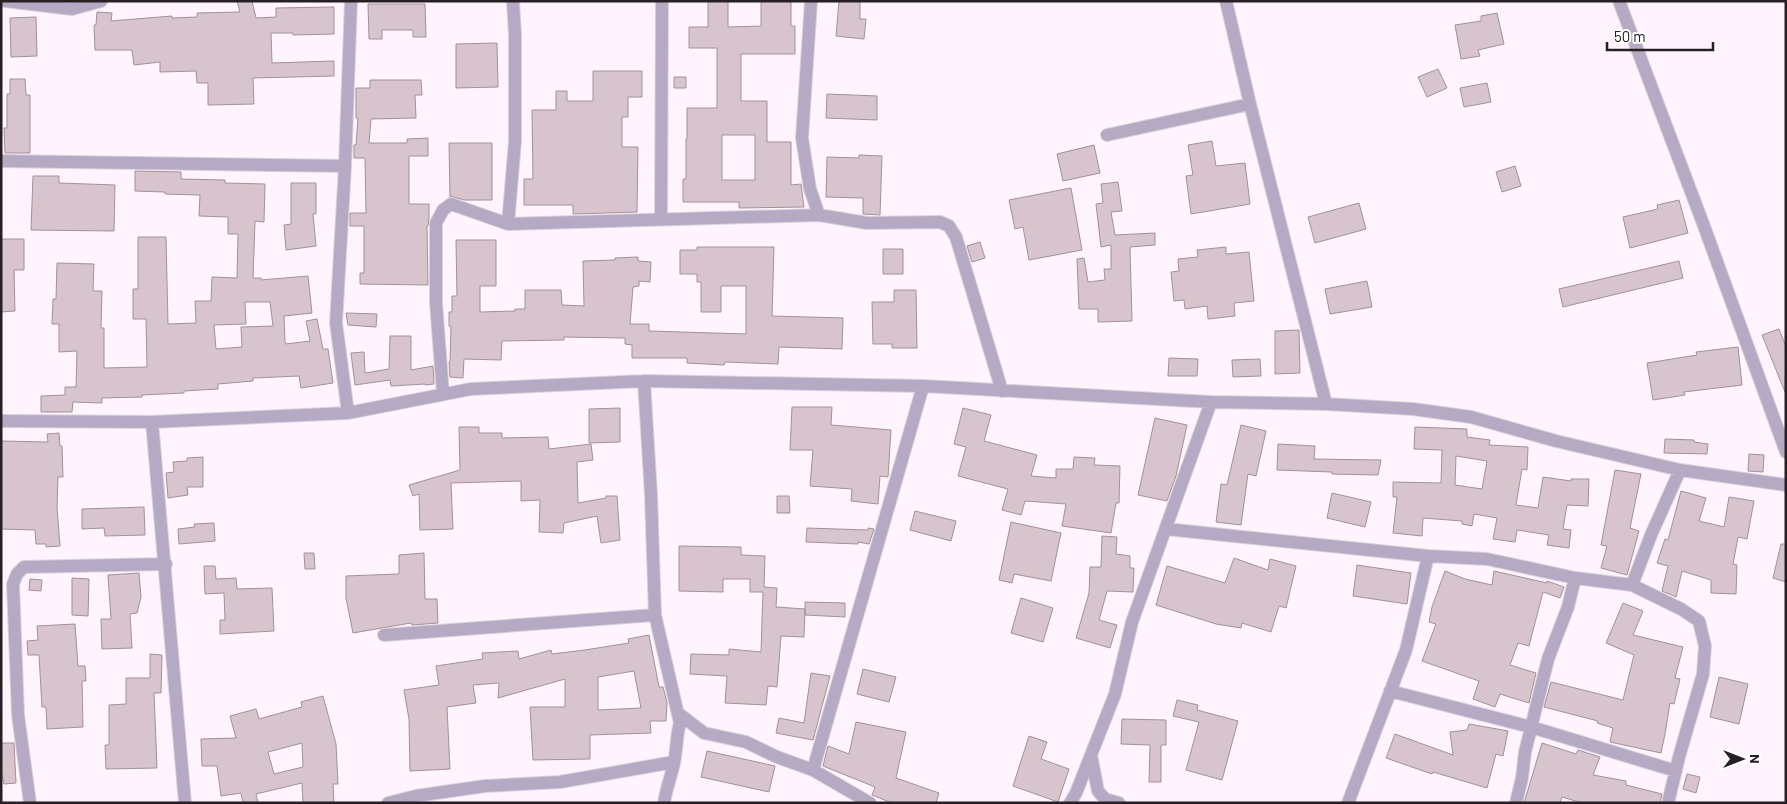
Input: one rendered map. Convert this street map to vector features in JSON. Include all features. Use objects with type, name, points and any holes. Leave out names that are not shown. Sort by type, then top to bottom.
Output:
[{"type":"street","points":[[5,1],[72,9],[100,1]]},
{"type":"street","points":[[348,413],[336,323],[345,166],[351,1]]},
{"type":"street","points":[[508,224],[515,141],[515,34],[512,1]]},
{"type":"street","points":[[661,219],[662,1]]},
{"type":"street","points":[[811,1],[802,138],[810,189],[819,215]]},
{"type":"street","points":[[1226,1],[1250,104],[1326,404]]},
{"type":"street","points":[[1619,1],[1704,226],[1786,452]]},
{"type":"street","points":[[1107,135],[1250,104]]},
{"type":"street","points":[[1,161],[345,166]]},
{"type":"street","points":[[444,394],[436,303],[436,223],[443,210],[451,204],[508,224],[819,215],[867,223],[940,222],[949,226],[956,237],[1002,391]]},
{"type":"street","points":[[644,382],[651,495],[654,615],[680,723],[676,738],[674,762],[666,788],[664,803]]},
{"type":"street","points":[[1,421],[152,422],[348,413],[471,389],[644,382],[923,386],[1211,402],[1326,404],[1413,409],[1471,417],[1556,441],[1680,470],[1786,485]]},
{"type":"street","points":[[813,770],[923,386]]},
{"type":"street","points":[[1073,798],[1115,694],[1132,622],[1211,402]]},
{"type":"street","points":[[152,422],[166,564],[185,803]]},
{"type":"street","points":[[1632,585],[1651,535],[1680,470]]},
{"type":"street","points":[[1166,529],[1428,556],[1487,559],[1575,578],[1632,585],[1680,609],[1699,621],[1705,646],[1703,674],[1668,803]]},
{"type":"street","points":[[1348,803],[1406,650],[1428,556]]},
{"type":"street","points":[[30,803],[18,716],[13,584],[17,574],[24,567],[166,564]]},
{"type":"street","points":[[1516,803],[1530,727],[1548,659],[1568,607],[1575,578]]},
{"type":"street","points":[[384,635],[654,615]]},
{"type":"street","points":[[1390,691],[1530,727],[1676,771]]},
{"type":"street","points":[[678,713],[704,733],[746,742],[777,757],[813,770],[870,803]]},
{"type":"street","points":[[1091,756],[1098,791],[1105,799],[1119,803]]},
{"type":"street","points":[[388,803],[416,796],[485,786],[560,782],[674,762]]},
{"type":"street","points":[[1073,798],[1098,791]]},
{"type":"building","points":[[237,1],[252,1],[256,18],[276,17],[276,8],[334,7],[334,34],[293,35],[293,33],[271,33],[272,63],[334,61],[334,76],[253,78],[254,104],[208,105],[208,83],[197,83],[196,71],[160,72],[160,62],[134,65],[132,50],[95,50],[94,25],[96,25],[97,12],[112,13],[111,21],[172,16],[172,18],[197,17],[197,13],[240,12]]},
{"type":"building","points":[[708,1],[728,1],[728,27],[761,26],[761,1],[791,1],[791,26],[795,26],[795,54],[741,54],[741,101],[767,101],[767,142],[791,142],[791,185],[801,184],[804,207],[739,208],[739,202],[683,202],[683,179],[686,179],[687,108],[717,108],[717,48],[689,48],[689,27],[708,27]],"holes":[[[722,135],[755,135],[755,180],[722,180]]]},
{"type":"building","points":[[839,1],[860,1],[860,19],[866,19],[864,39],[836,36]]},
{"type":"building","points":[[368,4],[425,4],[426,37],[413,37],[413,30],[382,30],[382,39],[369,39]]},
{"type":"building","points":[[1497,13],[1504,44],[1478,50],[1480,56],[1461,59],[1455,25],[1481,21],[1481,16]]},
{"type":"building","points":[[36,17],[37,56],[11,57],[10,18]]},
{"type":"building","points":[[497,43],[498,87],[456,88],[456,44]]},
{"type":"building","points":[[1438,69],[1447,88],[1427,97],[1418,77]]},
{"type":"building","points":[[593,71],[642,71],[642,97],[628,97],[628,117],[622,117],[622,147],[638,147],[637,212],[573,214],[573,205],[524,205],[524,179],[533,179],[532,110],[556,110],[556,91],[567,91],[567,101],[593,101]]},
{"type":"building","points":[[674,77],[686,77],[686,88],[674,88]]},
{"type":"building","points":[[10,79],[25,79],[26,95],[30,95],[30,153],[5,153],[4,128],[7,128],[7,94],[10,94]]},
{"type":"building","points":[[370,80],[421,80],[422,95],[415,95],[416,118],[371,119],[369,143],[407,143],[407,139],[428,138],[428,156],[409,156],[409,204],[429,204],[427,226],[428,285],[360,284],[360,273],[364,273],[364,226],[350,226],[350,213],[366,213],[365,158],[354,158],[358,118],[356,118],[356,88],[370,88]]},
{"type":"building","points":[[1487,83],[1491,102],[1464,107],[1460,88]]},
{"type":"building","points":[[827,94],[877,96],[877,120],[826,118]]},
{"type":"building","points":[[1212,141],[1216,166],[1245,163],[1250,204],[1191,214],[1186,176],[1193,175],[1188,145]]},
{"type":"building","points":[[449,143],[492,143],[492,200],[464,200],[450,196]]},
{"type":"building","points":[[1094,145],[1100,173],[1063,181],[1057,154]]},
{"type":"building","points":[[859,155],[882,156],[880,215],[863,214],[863,198],[826,197],[827,157],[859,158]]},
{"type":"building","points":[[1515,166],[1521,186],[1502,192],[1496,172]]},
{"type":"building","points":[[135,171],[181,172],[181,179],[225,180],[225,183],[265,184],[264,222],[255,221],[253,278],[261,278],[261,280],[308,276],[312,313],[284,316],[285,342],[286,344],[310,341],[306,321],[317,319],[323,349],[328,349],[333,383],[301,388],[299,376],[253,378],[253,381],[218,384],[218,389],[142,395],[142,397],[102,398],[102,403],[73,402],[72,412],[41,412],[41,396],[65,395],[65,387],[76,387],[77,351],[59,352],[59,324],[52,324],[53,299],[56,299],[57,263],[94,264],[93,291],[102,291],[101,328],[104,328],[104,368],[147,367],[146,319],[133,319],[133,289],[138,289],[138,237],[166,237],[168,324],[196,323],[195,301],[211,301],[212,277],[237,278],[238,234],[228,234],[228,217],[199,216],[200,195],[135,191]],"holes":[[[245,302],[270,302],[273,326],[241,327],[242,347],[216,349],[214,325],[246,324]]]},
{"type":"building","points":[[33,176],[59,176],[59,183],[115,185],[114,231],[31,230]]},
{"type":"building","points":[[1118,182],[1122,211],[1111,212],[1115,235],[1155,233],[1155,245],[1130,247],[1132,321],[1098,322],[1098,309],[1079,309],[1077,259],[1084,258],[1088,282],[1105,280],[1104,269],[1111,269],[1111,245],[1101,247],[1096,204],[1103,203],[1101,184]]},
{"type":"building","points":[[291,183],[316,183],[316,214],[313,214],[316,246],[286,250],[284,225],[291,224]]},
{"type":"building","points":[[1071,188],[1082,250],[1029,260],[1023,227],[1015,229],[1009,200]]},
{"type":"building","points":[[1679,200],[1688,233],[1630,248],[1623,217],[1658,209],[1657,205]]},
{"type":"building","points":[[1359,203],[1366,229],[1315,243],[1308,217]]},
{"type":"building","points":[[1,239],[24,239],[24,270],[14,270],[15,311],[1,312]]},
{"type":"building","points":[[456,240],[496,240],[496,286],[480,286],[480,312],[525,309],[525,290],[561,290],[562,305],[584,306],[583,261],[638,257],[638,261],[651,262],[650,282],[639,281],[639,286],[633,287],[630,324],[649,324],[649,331],[746,334],[746,286],[721,286],[721,312],[701,312],[701,282],[697,282],[697,274],[680,274],[680,250],[697,250],[697,247],[774,247],[772,316],[843,318],[842,349],[779,347],[778,364],[725,362],[724,365],[687,363],[687,358],[632,358],[632,345],[625,344],[625,338],[564,337],[564,340],[502,341],[501,360],[464,359],[463,378],[450,377],[451,326],[449,326],[449,312],[452,312],[452,296],[457,296]]},
{"type":"building","points":[[980,242],[985,258],[972,262],[967,246]]},
{"type":"building","points":[[1226,247],[1226,254],[1249,252],[1254,301],[1234,303],[1235,316],[1208,319],[1207,306],[1185,309],[1184,300],[1174,301],[1171,272],[1179,271],[1178,259],[1198,257],[1197,250]]},
{"type":"building","points":[[883,249],[903,249],[903,274],[883,274]]},
{"type":"building","points":[[1679,261],[1683,278],[1563,307],[1559,289]]},
{"type":"building","points":[[1367,281],[1372,307],[1330,314],[1325,289]]},
{"type":"building","points":[[894,290],[916,290],[917,348],[892,348],[892,344],[873,344],[872,302],[894,302]]},
{"type":"building","points":[[346,313],[377,314],[376,327],[348,325]]},
{"type":"building","points":[[1779,329],[1786,347],[1785,392],[1762,335]]},
{"type":"building","points":[[1299,330],[1300,373],[1275,374],[1275,331]]},
{"type":"building","points":[[390,336],[411,336],[411,370],[433,366],[434,384],[391,386],[390,380],[355,385],[351,353],[364,352],[365,373],[389,369]]},
{"type":"building","points":[[1738,347],[1742,385],[1684,392],[1685,395],[1653,400],[1647,363],[1697,355],[1696,352]]},
{"type":"building","points":[[1169,358],[1198,359],[1197,376],[1168,376]]},
{"type":"building","points":[[1260,359],[1261,376],[1233,377],[1232,360]]},
{"type":"building","points":[[792,407],[832,407],[831,425],[891,430],[888,477],[880,476],[878,504],[851,501],[852,489],[810,486],[813,450],[790,450]]},
{"type":"building","points":[[620,408],[620,442],[589,443],[589,409]]},
{"type":"building","points":[[963,408],[991,415],[984,441],[1037,455],[1031,476],[1056,478],[1056,469],[1073,469],[1074,457],[1095,458],[1094,465],[1120,466],[1119,503],[1116,503],[1111,533],[1062,526],[1066,504],[1025,501],[1021,515],[1002,510],[1008,489],[958,476],[966,447],[954,444]]},
{"type":"building","points":[[1155,418],[1187,425],[1176,476],[1167,501],[1138,495]]},
{"type":"building","points":[[1241,425],[1266,431],[1256,476],[1248,474],[1241,525],[1216,522],[1221,484],[1227,485]]},
{"type":"building","points":[[459,427],[479,427],[479,433],[502,433],[502,438],[548,437],[549,449],[591,444],[593,460],[577,462],[578,503],[606,498],[606,496],[617,496],[620,540],[601,543],[597,516],[564,523],[563,533],[539,532],[540,500],[521,501],[521,481],[451,483],[453,529],[420,530],[419,494],[413,496],[409,485],[460,470]]},
{"type":"building","points":[[1415,427],[1467,429],[1467,437],[1490,440],[1489,445],[1528,447],[1527,470],[1522,469],[1516,505],[1538,508],[1543,477],[1571,481],[1571,479],[1589,479],[1588,506],[1567,505],[1563,529],[1571,530],[1569,548],[1547,545],[1549,535],[1517,530],[1515,542],[1493,539],[1497,518],[1474,514],[1472,526],[1462,524],[1462,521],[1423,518],[1422,536],[1393,533],[1397,497],[1393,497],[1393,482],[1441,483],[1442,450],[1414,449]],"holes":[[[1456,456],[1487,461],[1482,489],[1455,485]]]},
{"type":"building","points":[[59,433],[60,446],[62,446],[63,477],[58,477],[57,507],[60,546],[46,547],[46,544],[36,544],[35,530],[1,529],[1,441],[48,442],[47,434]]},
{"type":"building","points":[[1665,439],[1694,440],[1694,442],[1708,444],[1707,454],[1664,453]]},
{"type":"building","points":[[1278,444],[1315,446],[1314,459],[1381,460],[1378,475],[1277,470]]},
{"type":"building","points":[[1749,454],[1764,455],[1763,472],[1748,471]]},
{"type":"building","points":[[203,457],[203,487],[187,487],[188,495],[168,498],[166,473],[174,472],[173,462],[187,461],[187,458]]},
{"type":"building","points":[[1615,470],[1641,474],[1630,528],[1639,531],[1627,575],[1601,568],[1607,546],[1601,545]]},
{"type":"building","points":[[1681,491],[1706,498],[1699,521],[1724,527],[1729,497],[1754,501],[1747,539],[1738,537],[1733,564],[1737,565],[1736,594],[1711,593],[1711,580],[1682,571],[1676,597],[1662,591],[1668,566],[1657,563],[1665,539],[1668,540]]},
{"type":"building","points":[[1332,493],[1371,502],[1365,527],[1327,518]]},
{"type":"building","points":[[777,496],[789,496],[790,513],[777,513]]},
{"type":"building","points":[[144,507],[145,535],[105,536],[104,528],[82,529],[82,509]]},
{"type":"building","points":[[915,511],[956,521],[951,541],[910,530]]},
{"type":"building","points":[[1011,522],[1061,533],[1051,581],[1014,574],[1012,583],[999,580]]},
{"type":"building","points":[[214,523],[215,541],[179,544],[178,529],[195,527],[194,524]]},
{"type":"building","points":[[807,528],[874,529],[869,544],[858,542],[858,544],[806,542]]},
{"type":"building","points":[[1102,536],[1117,537],[1116,554],[1130,556],[1130,568],[1134,568],[1133,592],[1107,591],[1099,620],[1117,625],[1110,648],[1076,638],[1089,593],[1090,567],[1101,567]]},
{"type":"building","points":[[1781,544],[1786,544],[1786,582],[1773,578]]},
{"type":"building","points":[[679,546],[741,547],[741,555],[765,556],[764,587],[777,588],[776,607],[805,609],[804,637],[781,636],[777,687],[768,686],[766,705],[725,703],[727,676],[690,674],[691,654],[729,655],[729,649],[761,652],[763,592],[750,592],[750,579],[723,579],[723,592],[679,591]]},
{"type":"building","points":[[304,553],[314,553],[315,569],[305,569]]},
{"type":"building","points":[[424,553],[425,599],[437,599],[438,623],[412,625],[411,623],[353,633],[346,598],[346,576],[399,574],[399,555]]},
{"type":"building","points":[[1234,558],[1268,570],[1270,559],[1296,566],[1286,608],[1279,606],[1271,632],[1242,623],[1241,628],[1216,624],[1156,605],[1167,566],[1225,583]]},
{"type":"building","points":[[1357,565],[1411,573],[1407,604],[1353,596]]},
{"type":"building","points":[[204,566],[215,566],[216,579],[236,578],[237,589],[272,588],[274,631],[220,634],[220,620],[225,620],[224,593],[205,594]]},
{"type":"building","points":[[1445,571],[1465,579],[1492,585],[1494,571],[1547,583],[1547,581],[1564,587],[1560,598],[1543,592],[1529,646],[1518,643],[1510,665],[1536,673],[1529,703],[1500,694],[1495,707],[1473,699],[1479,681],[1422,661],[1436,624],[1429,622],[1432,607]]},
{"type":"building","points":[[139,573],[141,597],[137,613],[130,614],[132,648],[102,649],[101,619],[111,619],[108,575]]},
{"type":"building","points":[[72,578],[89,579],[88,616],[72,615]]},
{"type":"building","points":[[30,579],[42,580],[41,591],[29,590]]},
{"type":"building","points":[[1021,598],[1053,608],[1043,642],[1011,633]]},
{"type":"building","points":[[805,602],[845,603],[845,617],[805,615]]},
{"type":"building","points":[[1623,603],[1643,611],[1633,635],[1683,647],[1675,678],[1680,679],[1674,704],[1670,703],[1661,753],[1610,742],[1613,728],[1597,723],[1598,721],[1544,707],[1551,682],[1623,700],[1634,655],[1606,643]]},
{"type":"building","points":[[75,624],[78,666],[85,666],[86,681],[82,681],[83,727],[47,729],[46,707],[42,707],[39,655],[28,655],[27,641],[38,640],[37,626]]},
{"type":"building","points":[[649,635],[659,687],[663,687],[667,702],[666,721],[650,721],[651,733],[590,735],[590,759],[533,760],[530,707],[565,707],[565,679],[498,698],[499,683],[473,685],[476,703],[447,707],[450,769],[410,771],[409,719],[404,690],[439,685],[436,666],[483,659],[482,653],[518,651],[519,659],[551,650],[552,654],[629,643],[628,639]],"holes":[[[634,671],[641,708],[598,710],[598,677]]]},
{"type":"building","points":[[150,654],[162,655],[161,693],[154,693],[157,768],[106,769],[105,745],[109,745],[109,705],[126,704],[126,678],[150,678]]},
{"type":"building","points":[[863,669],[896,677],[889,702],[857,694]]},
{"type":"building","points":[[811,673],[830,676],[813,740],[776,733],[779,718],[804,723]]},
{"type":"building","points":[[1719,677],[1748,684],[1739,724],[1710,717]]},
{"type":"building","points":[[323,696],[336,744],[338,784],[333,784],[334,803],[303,803],[302,783],[256,794],[258,803],[243,803],[241,793],[221,796],[217,766],[202,766],[201,739],[236,738],[230,716],[256,709],[259,719],[302,707],[301,702]],"holes":[[[302,743],[303,767],[274,774],[268,752]]]},
{"type":"building","points":[[1177,700],[1198,705],[1197,710],[1238,721],[1222,780],[1186,770],[1199,722],[1173,716]]},
{"type":"building","points":[[1122,719],[1166,720],[1166,745],[1161,745],[1161,782],[1149,782],[1150,745],[1121,744]]},
{"type":"building","points":[[856,722],[906,732],[896,778],[939,793],[936,803],[892,803],[872,795],[875,787],[823,766],[828,746],[849,754]]},
{"type":"building","points":[[1469,724],[1508,731],[1503,756],[1496,754],[1487,788],[1433,772],[1432,774],[1386,758],[1395,734],[1453,755],[1450,732],[1467,730]]},
{"type":"building","points":[[1029,736],[1047,742],[1041,759],[1069,769],[1058,802],[1013,786]]},
{"type":"building","points":[[1,743],[14,743],[16,783],[4,784],[1,770]]},
{"type":"building","points":[[1542,743],[1576,754],[1578,750],[1600,757],[1593,775],[1626,781],[1626,785],[1662,794],[1660,803],[1582,803],[1562,797],[1560,803],[1524,803]]},
{"type":"building","points":[[707,751],[775,766],[769,792],[701,777]]},
{"type":"building","points":[[1687,774],[1700,777],[1696,793],[1683,789]]}]
